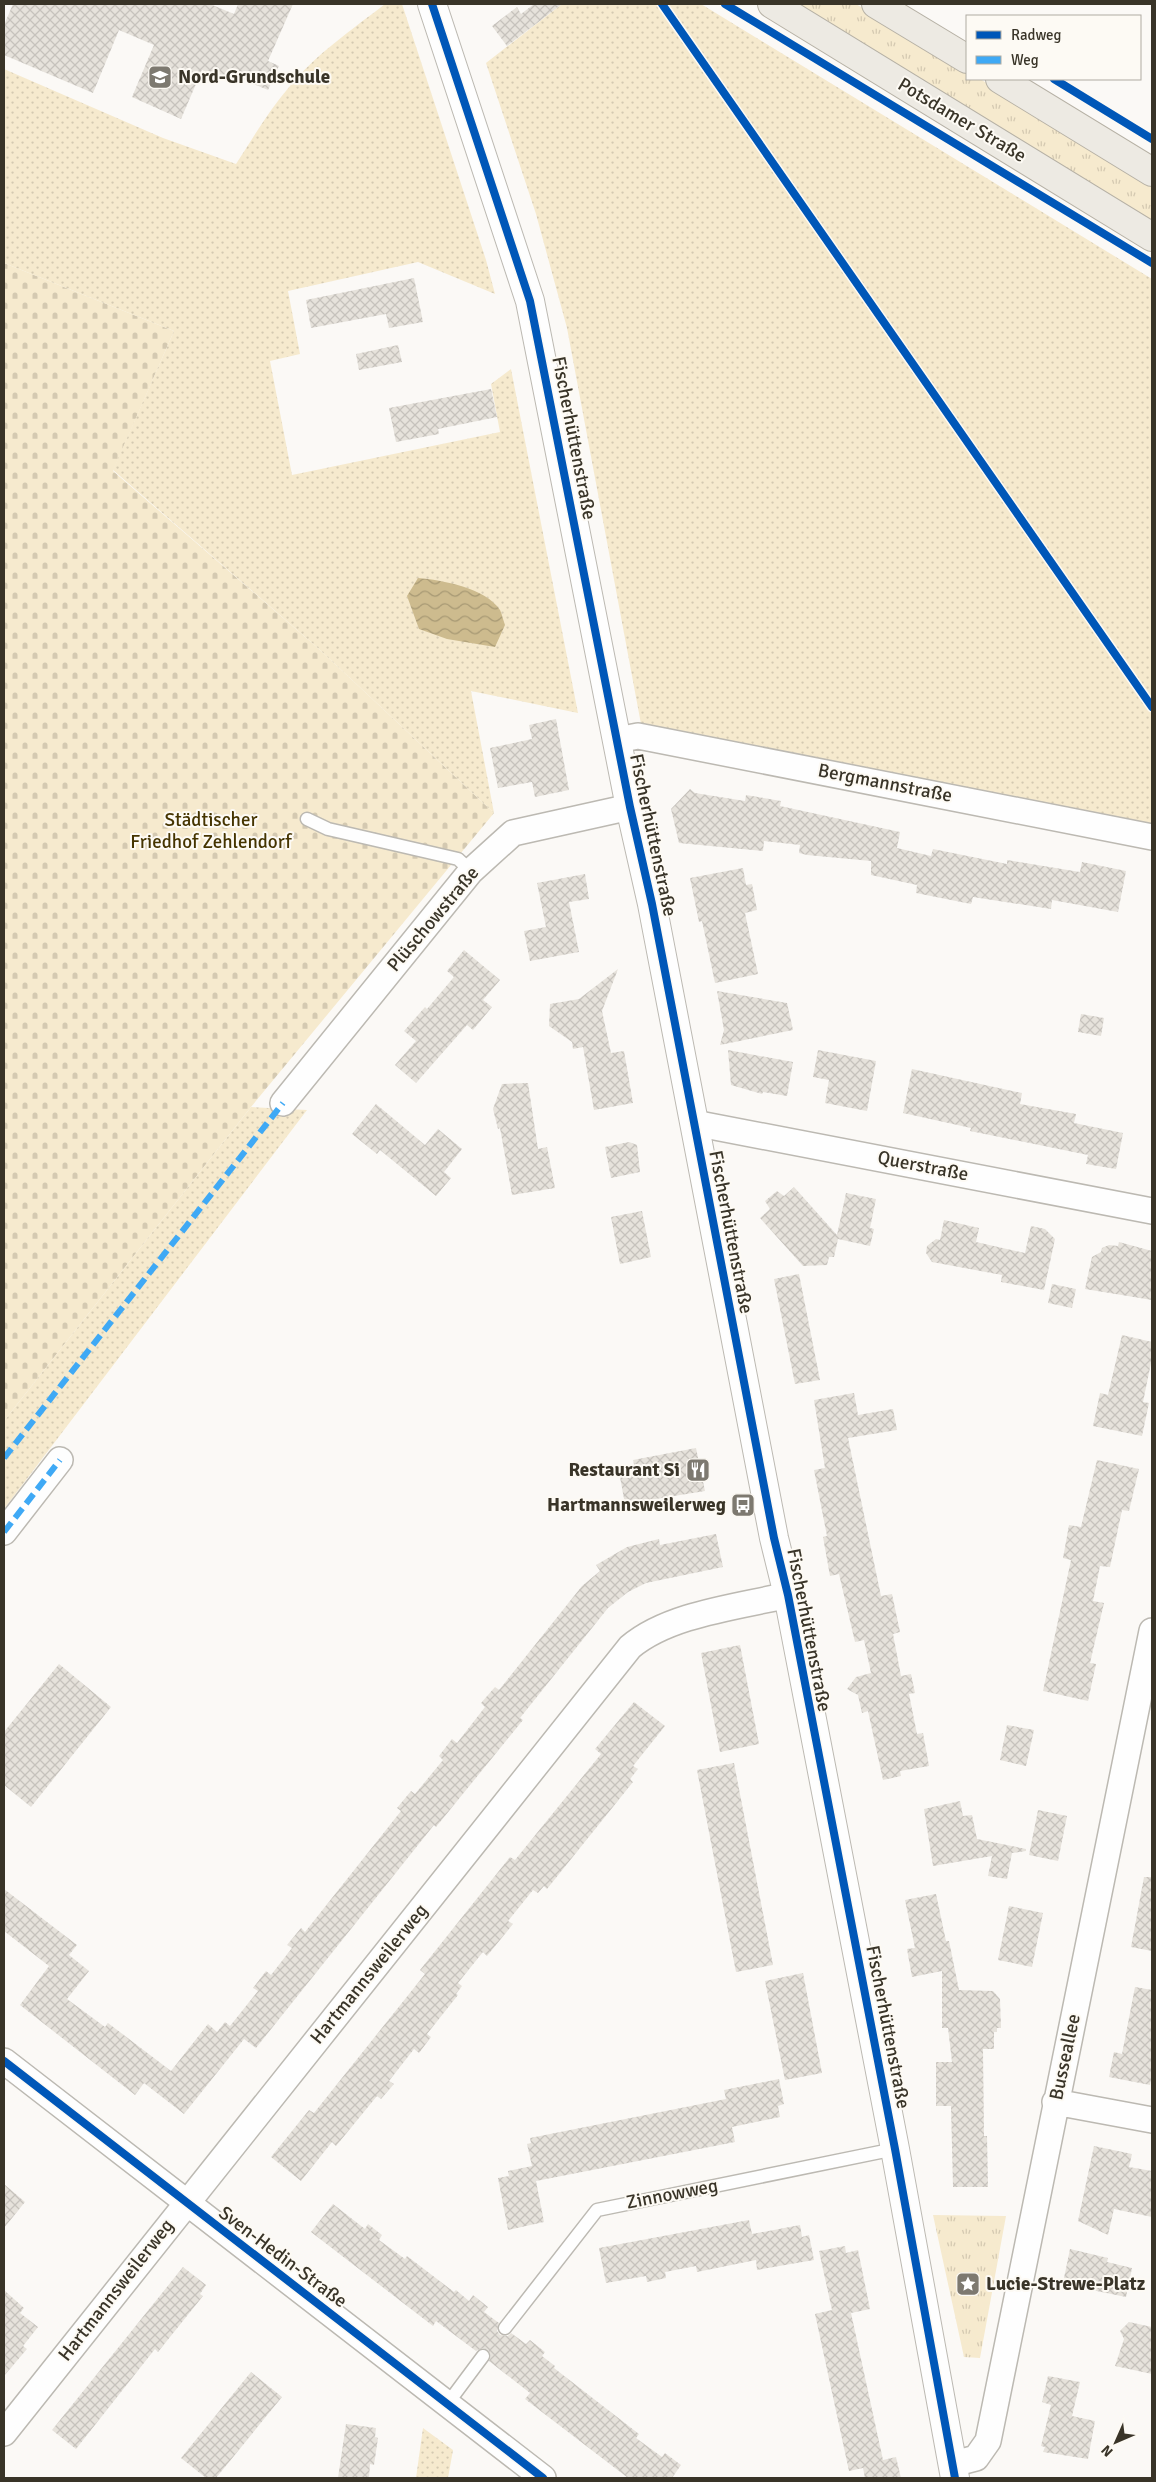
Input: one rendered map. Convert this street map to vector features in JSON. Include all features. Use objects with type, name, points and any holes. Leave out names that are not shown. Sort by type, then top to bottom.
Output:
[{"type":"main road","name":"Potsdamer Straße","points":[[772,4],[1152,237]]},
{"type":"main road","points":[[876,4],[966,58]]},
{"type":"main road","points":[[1002,80],[1152,172]]},
{"type":"street","name":"Fischerhüttenstraße","points":[[432,4],[530,301],[630,808],[652,904],[774,1538],[788,1595],[895,2149],[954,2471]]},
{"type":"street","name":"Bergmannstraße","points":[[617,740],[638,736],[1152,837]]},
{"type":"street","name":"Plüschowstraße","points":[[283,1103],[471,871],[513,833],[630,808]]},
{"type":"street","name":"Querstraße","points":[[694,1123],[1152,1211]]},
{"type":"street","points":[[4,1532],[60,1460]]},
{"type":"street","name":"Hartmannsweilerweg","points":[[4,2432],[630,1647],[644,1635],[678,1620],[788,1595]]},
{"type":"street","name":"Busseallee","points":[[954,2471],[976,2458],[988,2441],[1055,2102],[1152,1631]]},
{"type":"street","name":"Sven-Hedin-Straße","points":[[4,2061],[185,2203],[543,2478]]},
{"type":"street","points":[[1055,2102],[1152,2120]]},
{"type":"lane","points":[[307,819],[328,828],[458,859],[471,871]]},
{"type":"lane","name":"Zinnowweg","points":[[505,2328],[597,2210],[895,2149]]},
{"type":"lane","points":[[448,2404],[483,2356]]},
{"type":"green space","points":[[385,4],[402,4],[486,260],[495,294],[418,262],[288,291],[300,354],[270,361],[292,475],[500,432],[491,384],[511,369],[578,713],[471,691],[494,813],[319,649],[113,470],[174,331],[4,263],[4,69],[163,138],[236,164],[282,95],[300,74],[335,42]]},
{"type":"green space","points":[[562,4],[701,4],[1152,279],[1152,825],[641,724],[567,328],[536,214],[486,63]]},
{"type":"green space","points":[[789,4],[856,4],[966,70],[966,80],[982,80],[1152,183],[1152,225]]},
{"type":"green space","name":"Städtischer Friedhof Zehlendorf","points":[[4,263],[174,331],[113,471],[319,649],[494,813],[251,1107],[4,1421]]},
{"type":"green space","points":[[251,1107],[307,1110],[4,1509],[4,1421]]},
{"type":"green space","points":[[933,2215],[1006,2216],[980,2358],[964,2357]]},
{"type":"green space","points":[[423,2428],[453,2450],[448,2478],[416,2478]]},
{"type":"water","points":[[418,578],[463,586],[485,596],[493,602],[500,610],[505,625],[495,647],[447,639],[419,629],[407,596]]},
{"type":"building","points":[[13,4],[210,4],[234,14],[238,4],[293,4],[268,61],[279,66],[268,90],[237,77],[233,84],[202,70],[181,119],[132,97],[154,45],[119,30],[93,93],[4,55],[4,25]]},
{"type":"building","points":[[534,4],[562,4],[507,46],[492,26],[517,7],[521,14]]},
{"type":"building","points":[[414,278],[423,322],[389,328],[386,314],[311,328],[306,300]]},
{"type":"building","points":[[398,345],[402,362],[359,370],[356,354]]},
{"type":"building","points":[[491,389],[497,417],[438,429],[439,434],[396,442],[389,408]]},
{"type":"building","points":[[556,719],[569,790],[535,797],[532,782],[498,788],[490,748],[532,739],[529,725]]},
{"type":"building","points":[[690,789],[695,793],[745,801],[746,795],[781,801],[780,806],[900,832],[897,848],[931,856],[933,849],[1007,864],[1007,860],[1080,872],[1082,862],[1126,871],[1118,912],[1052,900],[1051,909],[973,897],[971,904],[916,893],[917,885],[871,875],[871,861],[807,855],[799,853],[800,845],[764,841],[763,851],[679,843],[671,809]]},
{"type":"building","points":[[743,868],[746,885],[752,884],[757,910],[745,913],[758,974],[715,983],[702,921],[699,922],[690,878]]},
{"type":"building","points":[[585,874],[589,899],[569,902],[579,952],[530,961],[524,931],[546,927],[537,883]]},
{"type":"building","points":[[464,950],[500,980],[483,1000],[492,1007],[473,1030],[467,1025],[416,1083],[395,1065],[416,1041],[404,1031],[425,1007],[427,1009],[454,977],[447,971]]},
{"type":"building","points":[[618,969],[602,1011],[611,1053],[624,1051],[633,1103],[594,1110],[583,1047],[573,1049],[572,1042],[549,1026],[550,1004],[579,999]]},
{"type":"building","points":[[717,991],[787,1003],[793,1030],[720,1045],[724,1030]]},
{"type":"building","points":[[1081,1014],[1104,1018],[1101,1036],[1078,1032]]},
{"type":"building","points":[[728,1050],[793,1062],[787,1096],[763,1092],[762,1094],[731,1085]]},
{"type":"building","points":[[818,1050],[876,1061],[867,1111],[825,1103],[829,1080],[813,1077]]},
{"type":"building","points":[[912,1069],[1022,1093],[1020,1104],[1076,1114],[1074,1123],[1123,1133],[1116,1169],[1086,1164],[1088,1155],[970,1131],[971,1128],[903,1113]]},
{"type":"building","points":[[528,1083],[538,1149],[547,1147],[555,1188],[512,1195],[500,1128],[498,1129],[493,1109],[502,1084]]},
{"type":"building","points":[[376,1104],[425,1145],[438,1129],[462,1149],[444,1172],[451,1178],[436,1196],[380,1150],[377,1154],[352,1134]]},
{"type":"building","points":[[629,1142],[637,1145],[640,1172],[611,1178],[605,1147]]},
{"type":"building","points":[[794,1187],[837,1235],[846,1193],[876,1199],[870,1228],[874,1229],[870,1246],[838,1239],[834,1257],[829,1257],[827,1265],[803,1266],[760,1218],[770,1209],[765,1201],[777,1191],[784,1196]]},
{"type":"building","points":[[642,1211],[651,1257],[620,1264],[611,1217]]},
{"type":"building","points":[[944,1220],[979,1228],[976,1242],[1025,1253],[1031,1226],[1045,1229],[1055,1239],[1044,1290],[1001,1282],[1002,1275],[932,1262],[926,1253],[927,1246],[936,1239],[940,1240]]},
{"type":"building","points":[[1119,1242],[1152,1251],[1152,1300],[1085,1289],[1092,1257],[1101,1252],[1102,1248],[1109,1245],[1118,1246]]},
{"type":"building","points":[[799,1274],[820,1380],[795,1384],[774,1279]]},
{"type":"building","points":[[1052,1284],[1076,1289],[1072,1308],[1048,1303]]},
{"type":"building","points":[[1122,1335],[1152,1342],[1152,1358],[1143,1402],[1149,1403],[1142,1436],[1093,1426],[1100,1393],[1108,1395]]},
{"type":"building","points":[[854,1393],[858,1415],[893,1409],[897,1430],[848,1438],[881,1596],[892,1594],[900,1632],[893,1634],[901,1676],[911,1674],[915,1693],[909,1694],[917,1734],[923,1733],[929,1766],[900,1771],[901,1776],[883,1780],[868,1711],[862,1713],[858,1695],[847,1689],[856,1677],[871,1673],[864,1640],[855,1642],[839,1574],[830,1576],[823,1537],[827,1536],[814,1470],[825,1468],[814,1400]]},
{"type":"building","points":[[696,1448],[705,1491],[625,1504],[620,1477],[636,1473],[633,1460]]},
{"type":"building","points":[[1097,1460],[1139,1469],[1129,1511],[1122,1510],[1110,1567],[1100,1566],[1093,1601],[1104,1603],[1090,1663],[1096,1664],[1088,1701],[1043,1691],[1071,1560],[1063,1558],[1069,1525],[1081,1527]]},
{"type":"building","points":[[716,1534],[723,1567],[646,1583],[628,1592],[608,1608],[520,1718],[523,1720],[436,1827],[434,1825],[256,2048],[244,2039],[184,2114],[144,2083],[135,2095],[20,2005],[49,1966],[4,1931],[4,1889],[77,1945],[69,1955],[89,1971],[67,1999],[105,2027],[108,2023],[171,2071],[208,2024],[217,2032],[225,2022],[230,2026],[258,1991],[253,1988],[266,1971],[271,1975],[292,1948],[287,1945],[301,1928],[305,1932],[401,1811],[397,1808],[411,1791],[415,1794],[443,1760],[439,1756],[452,1739],[457,1743],[485,1707],[481,1703],[495,1687],[499,1690],[582,1586],[600,1571],[596,1565],[627,1547],[659,1539],[660,1545]]},
{"type":"building","points":[[740,1645],[759,1744],[720,1752],[701,1653]]},
{"type":"building","points":[[59,1664],[111,1707],[31,1807],[4,1785],[4,1732]]},
{"type":"building","points":[[634,1702],[665,1726],[633,1766],[638,1769],[630,1779],[633,1782],[547,1889],[544,1886],[538,1893],[533,1890],[508,1921],[513,1924],[487,1956],[483,1952],[458,1983],[462,1986],[456,1994],[458,1995],[427,2034],[431,2037],[419,2053],[414,2049],[389,2081],[394,2084],[381,2099],[377,2096],[336,2146],[332,2142],[301,2181],[271,2157],[309,2110],[314,2113],[425,1974],[420,1970],[510,1857],[515,1860],[601,1754],[595,1749]]},
{"type":"building","points":[[1007,1725],[1034,1730],[1026,1766],[1000,1760]]},
{"type":"building","points":[[734,1763],[773,1965],[736,1972],[697,1770]]},
{"type":"building","points":[[960,1801],[963,1816],[972,1815],[977,1839],[1026,1849],[1026,1851],[1012,1853],[1007,1879],[988,1876],[992,1856],[933,1866],[924,1809]]},
{"type":"building","points":[[1038,1810],[1067,1816],[1058,1861],[1029,1855]]},
{"type":"building","points":[[1144,1877],[1152,1877],[1152,1951],[1131,1947]]},
{"type":"building","points":[[936,1894],[946,1941],[949,1941],[959,1990],[993,1991],[1000,1999],[1001,2028],[997,2028],[997,2032],[994,2032],[994,2049],[983,2049],[984,2136],[987,2136],[988,2187],[953,2187],[951,2106],[936,2106],[936,2062],[952,2062],[948,2028],[942,2028],[942,1971],[912,1977],[907,1949],[915,1948],[905,1900]]},
{"type":"building","points":[[1009,1906],[1043,1913],[1032,1967],[998,1960]]},
{"type":"building","points":[[803,1973],[822,2073],[785,2080],[765,1981]]},
{"type":"building","points":[[1135,1987],[1152,1990],[1152,2073],[1150,2085],[1109,2077],[1114,2052],[1122,2054]]},
{"type":"building","points":[[779,2079],[784,2104],[778,2106],[780,2117],[732,2127],[735,2142],[536,2181],[544,2222],[508,2230],[498,2178],[509,2176],[508,2171],[532,2166],[527,2144],[531,2143],[530,2138],[726,2099],[724,2090]]},
{"type":"building","points":[[1094,2146],[1132,2154],[1129,2167],[1152,2171],[1152,2217],[1114,2209],[1108,2235],[1078,2221]]},
{"type":"building","points":[[4,2184],[25,2202],[4,2228]]},
{"type":"building","points":[[333,2204],[365,2229],[368,2224],[382,2235],[379,2240],[405,2259],[407,2256],[454,2292],[456,2290],[469,2301],[473,2295],[488,2307],[484,2312],[499,2323],[497,2331],[500,2335],[508,2336],[511,2333],[526,2344],[530,2340],[545,2352],[542,2356],[555,2366],[554,2368],[639,2434],[636,2438],[662,2457],[665,2453],[681,2465],[672,2478],[628,2478],[525,2399],[530,2393],[489,2361],[491,2356],[488,2350],[483,2348],[476,2351],[436,2321],[433,2326],[311,2232]]},
{"type":"building","points":[[749,2220],[752,2234],[800,2225],[802,2237],[809,2235],[814,2260],[757,2270],[756,2260],[697,2272],[696,2266],[665,2272],[666,2278],[647,2282],[646,2276],[606,2283],[599,2248]]},
{"type":"building","points":[[845,2246],[846,2253],[858,2250],[870,2309],[851,2313],[883,2460],[896,2457],[901,2478],[865,2478],[863,2468],[849,2471],[815,2314],[832,2310],[819,2251]]},
{"type":"building","points":[[1070,2249],[1108,2258],[1107,2262],[1132,2268],[1126,2297],[1077,2287],[1078,2282],[1064,2278]]},
{"type":"building","points":[[183,2267],[206,2285],[200,2294],[203,2296],[158,2352],[155,2349],[76,2449],[52,2430]]},
{"type":"building","points":[[4,2290],[24,2308],[20,2313],[38,2327],[23,2346],[27,2349],[4,2376]]},
{"type":"building","points":[[1129,2322],[1152,2327],[1152,2374],[1115,2366],[1124,2339],[1120,2331]]},
{"type":"building","points":[[251,2372],[282,2397],[216,2478],[206,2478],[181,2458]]},
{"type":"building","points":[[1048,2376],[1080,2382],[1072,2416],[1095,2421],[1088,2459],[1043,2452],[1045,2447],[1041,2446],[1051,2405],[1042,2402]]},
{"type":"building","points":[[346,2424],[376,2428],[375,2437],[378,2438],[374,2465],[370,2464],[369,2478],[338,2478]]},
{"type":"marked path","points":[[4,1458],[283,1103]]},
{"type":"marked path","points":[[4,1532],[60,1460]]},
{"type":"cycle path","points":[[432,4],[530,301],[630,807],[652,904],[774,1538],[788,1595],[895,2149],[955,2478]]},
{"type":"cycle path","points":[[662,4],[1152,707]]},
{"type":"cycle path","points":[[725,4],[1152,263]]},
{"type":"cycle path","points":[[1056,80],[1152,139]]},
{"type":"cycle path","points":[[4,2061],[543,2478]]},
{"type":"place","name":"Nord-Grundschule","points":[[160,77]]},
{"type":"place","name":"Restaurant Si","points":[[698,1470]]},
{"type":"place","name":"Hartmannsweilerweg","points":[[743,1505]]},
{"type":"place","name":"Lucie-Strewe-Platz","points":[[968,2284]]}]
